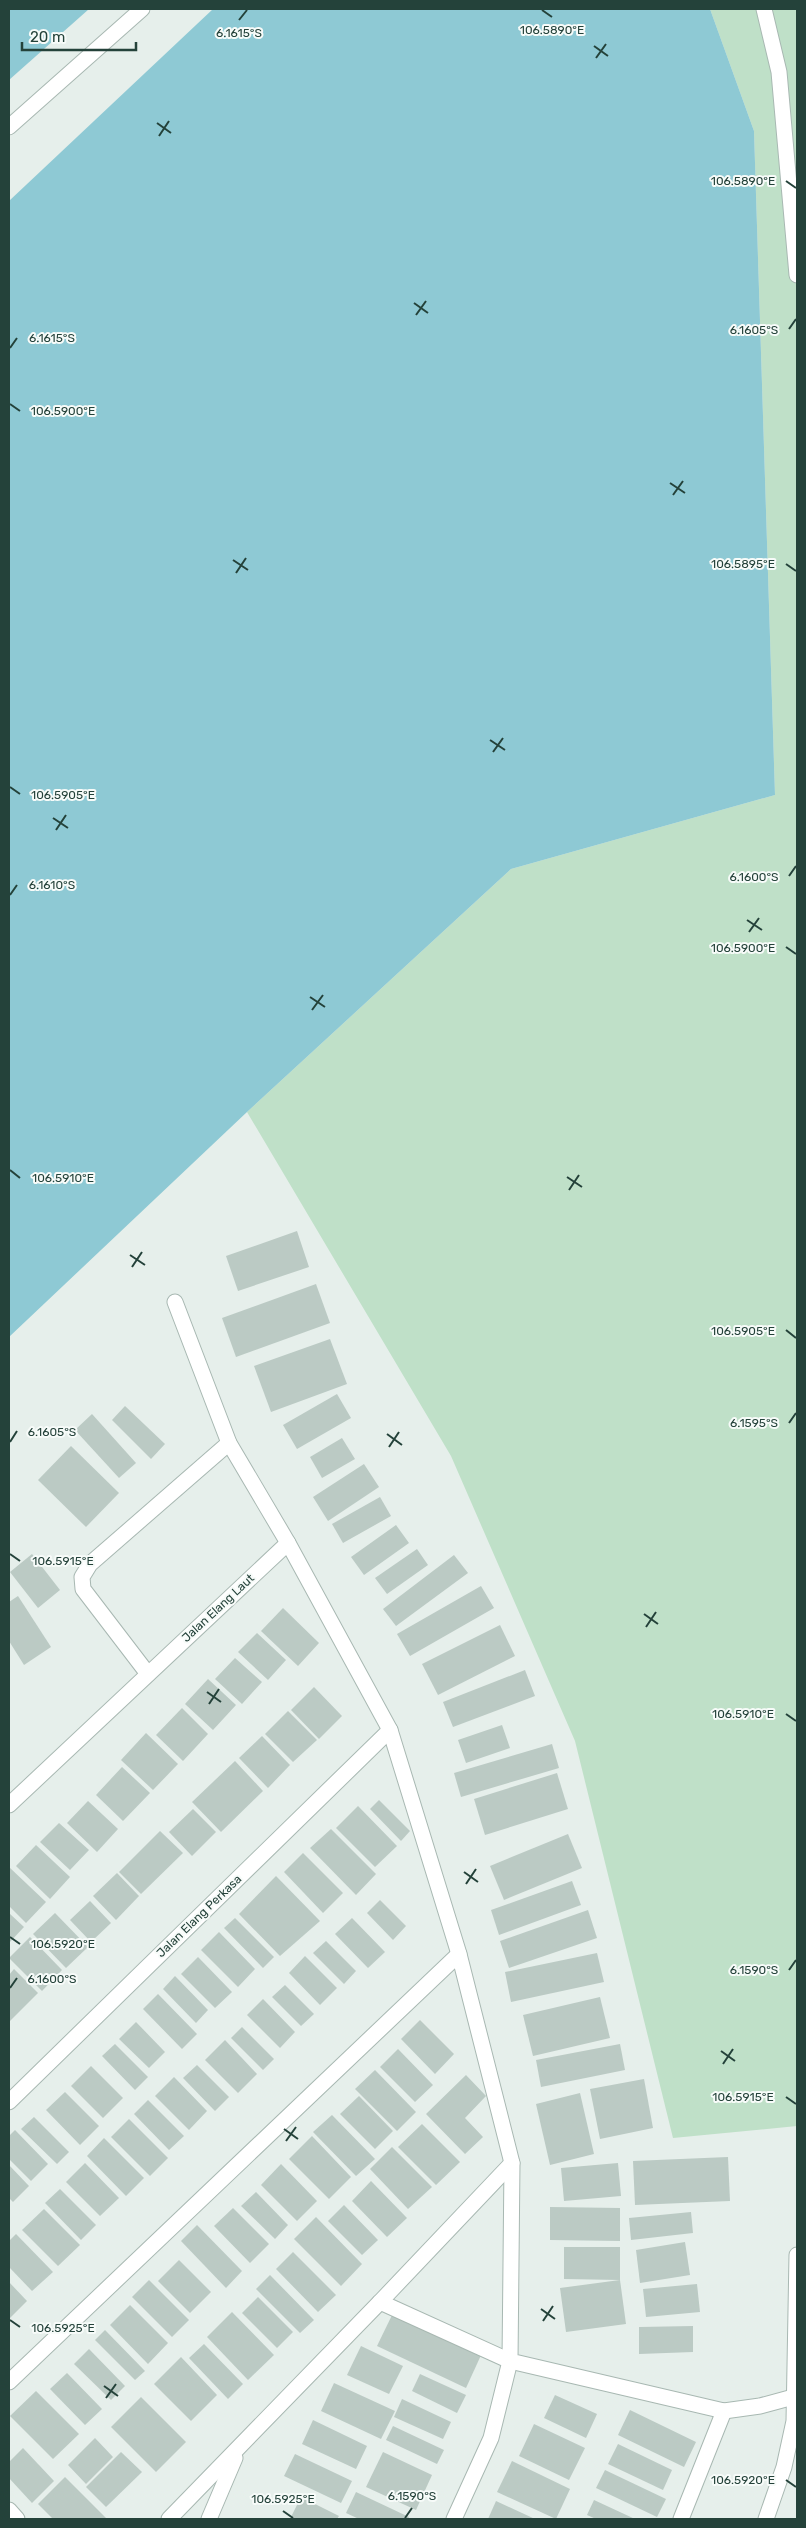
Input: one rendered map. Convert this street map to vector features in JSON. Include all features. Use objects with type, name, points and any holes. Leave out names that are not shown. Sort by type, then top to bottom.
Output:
[{"type":"street","points":[[9,127],[142,9]]},
{"type":"street","points":[[764,9],[779,72],[797,275]]},
{"type":"street","points":[[176,1302],[229,1443],[288,1543],[390,1730],[459,1954],[512,2163],[510,2361],[491,2438],[454,2519]]},
{"type":"street","points":[[148,1674],[83,1589],[82,1577],[90,1564],[229,1443]]},
{"type":"street","name":"Jalan Elang Laut","points":[[9,1805],[288,1543]]},
{"type":"street","name":"Jalan Elang Perkasa","points":[[9,2102],[390,1730]]},
{"type":"street","points":[[9,2382],[459,1954]]},
{"type":"street","points":[[169,2519],[238,2450],[512,2163]]},
{"type":"street","points":[[766,2519],[784,2466],[794,2422],[797,2396],[797,2255]]},
{"type":"street","points":[[380,2302],[510,2361],[724,2410],[760,2406],[797,2396]]},
{"type":"street","points":[[681,2519],[724,2410]]},
{"type":"street","points":[[209,2519],[238,2450]]},
{"type":"street","points":[[9,2510],[17,2519]]},
{"type":"green space","points":[[710,9],[797,9],[797,2126],[673,2138],[575,1741],[451,1456],[247,1112],[511,869],[775,795],[754,131]]},
{"type":"water","points":[[9,9],[89,9],[9,80]]},
{"type":"water","points":[[213,9],[710,9],[754,131],[775,795],[511,869],[247,1112],[9,1337],[9,201]]},
{"type":"building","points":[[297,1231],[309,1267],[238,1291],[226,1256]]},
{"type":"building","points":[[316,1284],[330,1323],[236,1357],[222,1318]]},
{"type":"building","points":[[330,1339],[347,1384],[271,1412],[254,1366]]},
{"type":"building","points":[[337,1394],[351,1418],[297,1449],[283,1425]]},
{"type":"building","points":[[125,1406],[165,1444],[151,1459],[112,1420]]},
{"type":"building","points":[[92,1414],[136,1463],[119,1478],[75,1430]]},
{"type":"building","points":[[342,1438],[355,1459],[322,1478],[310,1457]]},
{"type":"building","points":[[71,1446],[119,1493],[86,1527],[38,1480]]},
{"type":"building","points":[[364,1464],[379,1487],[328,1521],[313,1497]]},
{"type":"building","points":[[380,1497],[391,1516],[343,1543],[332,1524]]},
{"type":"building","points":[[396,1525],[409,1543],[364,1575],[351,1557]]},
{"type":"building","points":[[417,1549],[428,1565],[387,1594],[375,1578]]},
{"type":"building","points":[[32,1554],[60,1590],[38,1608],[10,1572]]},
{"type":"building","points":[[454,1555],[468,1573],[396,1626],[383,1609]]},
{"type":"building","points":[[481,1586],[494,1608],[410,1656],[397,1634]]},
{"type":"building","points":[[18,1596],[51,1647],[24,1665],[9,1641],[9,1602]]},
{"type":"building","points":[[283,1608],[319,1643],[298,1666],[261,1631]]},
{"type":"building","points":[[500,1625],[515,1656],[438,1695],[422,1664]]},
{"type":"building","points":[[257,1633],[286,1660],[268,1680],[238,1652]]},
{"type":"building","points":[[235,1658],[262,1682],[242,1704],[215,1679]]},
{"type":"building","points":[[525,1670],[535,1696],[453,1727],[443,1702]]},
{"type":"building","points":[[208,1679],[236,1705],[213,1730],[185,1704]]},
{"type":"building","points":[[314,1687],[342,1716],[319,1739],[291,1710]]},
{"type":"building","points":[[182,1708],[208,1734],[183,1761],[156,1735]]},
{"type":"building","points":[[288,1711],[317,1740],[293,1762],[265,1734]]},
{"type":"building","points":[[502,1725],[510,1748],[466,1763],[458,1740]]},
{"type":"building","points":[[146,1733],[178,1764],[153,1790],[121,1760]]},
{"type":"building","points":[[262,1736],[290,1765],[268,1788],[239,1758]]},
{"type":"building","points":[[552,1744],[559,1768],[461,1797],[454,1773]]},
{"type":"building","points":[[235,1761],[263,1791],[221,1832],[192,1802]]},
{"type":"building","points":[[122,1767],[150,1793],[123,1821],[96,1795]]},
{"type":"building","points":[[557,1773],[568,1809],[485,1835],[474,1799]]},
{"type":"building","points":[[379,1800],[410,1831],[401,1841],[370,1809]]},
{"type":"building","points":[[88,1801],[118,1829],[97,1852],[67,1823]]},
{"type":"building","points":[[358,1806],[397,1846],[375,1867],[336,1828]]},
{"type":"building","points":[[193,1809],[216,1832],[192,1856],[169,1832]]},
{"type":"building","points":[[59,1823],[89,1850],[70,1870],[40,1842]]},
{"type":"building","points":[[331,1829],[376,1874],[356,1895],[310,1848]]},
{"type":"building","points":[[160,1831],[183,1853],[141,1894],[119,1872]]},
{"type":"building","points":[[568,1834],[582,1868],[504,1900],[490,1866]]},
{"type":"building","points":[[36,1845],[70,1877],[50,1899],[16,1866]]},
{"type":"building","points":[[303,1853],[343,1893],[323,1913],[284,1872]]},
{"type":"building","points":[[9,1867],[46,1902],[26,1923],[9,1906]]},
{"type":"building","points":[[117,1873],[139,1896],[116,1920],[93,1896]]},
{"type":"building","points":[[276,1876],[320,1921],[280,1956],[239,1914]]},
{"type":"building","points":[[572,1881],[581,1905],[499,1935],[491,1910]]},
{"type":"building","points":[[380,1900],[406,1926],[393,1940],[367,1913]]},
{"type":"building","points":[[90,1901],[111,1923],[91,1942],[70,1920]]},
{"type":"building","points":[[588,1910],[597,1938],[509,1968],[500,1941]]},
{"type":"building","points":[[9,1913],[24,1927],[9,1943]]},
{"type":"building","points":[[55,1913],[88,1947],[66,1968],[33,1934]]},
{"type":"building","points":[[235,1918],[274,1957],[263,1968],[224,1928]]},
{"type":"building","points":[[352,1918],[385,1952],[368,1968],[335,1934]]},
{"type":"building","points":[[219,1932],[255,1969],[238,1987],[201,1950]]},
{"type":"building","points":[[30,1937],[62,1970],[42,1991],[9,1958]]},
{"type":"building","points":[[326,1941],[356,1971],[344,1984],[313,1953]]},
{"type":"building","points":[[597,1953],[604,1982],[511,2002],[505,1972]]},
{"type":"building","points":[[305,1956],[337,1988],[320,2005],[289,1973]]},
{"type":"building","points":[[198,1957],[232,1992],[215,2008],[181,1974]]},
{"type":"building","points":[[14,1969],[38,1993],[9,2022],[9,1975]]},
{"type":"building","points":[[175,1976],[208,2010],[196,2023],[163,1989]]},
{"type":"building","points":[[285,1985],[314,2014],[301,2026],[272,1997]]},
{"type":"building","points":[[158,1994],[197,2034],[182,2049],[143,2009]]},
{"type":"building","points":[[600,1997],[610,2038],[533,2056],[523,2015]]},
{"type":"building","points":[[263,1999],[295,2032],[280,2048],[247,2015]]},
{"type":"building","points":[[420,2020],[454,2054],[435,2074],[401,2039]]},
{"type":"building","points":[[136,2022],[165,2052],[149,2068],[119,2039]]},
{"type":"building","points":[[242,2027],[274,2059],[263,2070],[231,2038]]},
{"type":"building","points":[[225,2040],[257,2074],[238,2093],[205,2060]]},
{"type":"building","points":[[115,2044],[148,2077],[135,2090],[102,2056]]},
{"type":"building","points":[[620,2044],[625,2070],[541,2087],[536,2060]]},
{"type":"building","points":[[398,2049],[433,2085],[415,2102],[380,2067]]},
{"type":"building","points":[[197,2065],[229,2097],[215,2111],[183,2078]]},
{"type":"building","points":[[91,2066],[123,2098],[103,2118],[71,2086]]},
{"type":"building","points":[[375,2070],[416,2112],[397,2131],[355,2089]]},
{"type":"building","points":[[466,2075],[486,2096],[465,2118],[483,2137],[465,2154],[426,2114]]},
{"type":"building","points":[[174,2077],[207,2111],[189,2130],[155,2096]]},
{"type":"building","points":[[644,2079],[653,2128],[600,2139],[590,2089]]},
{"type":"building","points":[[65,2092],[99,2126],[80,2145],[46,2110]]},
{"type":"building","points":[[580,2093],[594,2154],[550,2165],[536,2104]]},
{"type":"building","points":[[359,2096],[393,2131],[375,2149],[340,2114]]},
{"type":"building","points":[[148,2100],[184,2136],[169,2150],[134,2114]]},
{"type":"building","points":[[332,2115],[375,2159],[356,2176],[313,2132]]},
{"type":"building","points":[[34,2117],[69,2152],[57,2164],[21,2129]]},
{"type":"building","points":[[129,2119],[168,2158],[150,2176],[111,2137]]},
{"type":"building","points":[[422,2124],[460,2162],[436,2185],[398,2147]]},
{"type":"building","points":[[15,2130],[48,2164],[31,2181],[9,2159],[9,2136]]},
{"type":"building","points":[[312,2136],[351,2177],[329,2199],[289,2159]]},
{"type":"building","points":[[104,2138],[144,2178],[126,2196],[87,2156]]},
{"type":"building","points":[[392,2147],[432,2187],[408,2209],[370,2169]]},
{"type":"building","points":[[728,2157],[730,2201],[635,2205],[633,2161]]},
{"type":"building","points":[[85,2163],[119,2198],[100,2216],[66,2182]]},
{"type":"building","points":[[618,2163],[621,2196],[564,2201],[561,2168]]},
{"type":"building","points":[[281,2164],[317,2201],[297,2221],[261,2185]]},
{"type":"building","points":[[9,2165],[29,2186],[13,2202],[9,2198]]},
{"type":"building","points":[[371,2181],[407,2218],[387,2237],[352,2201]]},
{"type":"building","points":[[60,2189],[96,2225],[81,2240],[45,2203]]},
{"type":"building","points":[[256,2192],[288,2225],[275,2239],[241,2206]]},
{"type":"building","points":[[344,2205],[378,2240],[362,2255],[328,2221]]},
{"type":"building","points":[[550,2207],[620,2208],[620,2241],[550,2240]]},
{"type":"building","points":[[233,2208],[269,2244],[250,2263],[214,2226]]},
{"type":"building","points":[[44,2209],[80,2245],[58,2266],[22,2230]]},
{"type":"building","points":[[691,2212],[693,2233],[631,2240],[629,2218]]},
{"type":"building","points":[[316,2217],[362,2264],[341,2286],[294,2239]]},
{"type":"building","points":[[197,2225],[242,2271],[226,2288],[181,2241]]},
{"type":"building","points":[[16,2234],[53,2272],[32,2291],[9,2267],[9,2241]]},
{"type":"building","points":[[685,2242],[690,2275],[640,2283],[636,2250]]},
{"type":"building","points":[[564,2247],[620,2247],[620,2280],[564,2279]]},
{"type":"building","points":[[293,2252],[336,2295],[318,2312],[276,2269]]},
{"type":"building","points":[[179,2260],[211,2292],[190,2313],[158,2281]]},
{"type":"building","points":[[270,2275],[314,2320],[300,2333],[256,2289]]},
{"type":"building","points":[[149,2280],[189,2320],[172,2337],[132,2297]]},
{"type":"building","points":[[620,2280],[626,2324],[566,2332],[560,2288]]},
{"type":"building","points":[[9,2282],[27,2301],[9,2319]]},
{"type":"building","points":[[697,2284],[700,2312],[646,2317],[643,2289]]},
{"type":"building","points":[[258,2297],[293,2332],[277,2348],[242,2313]]},
{"type":"building","points":[[130,2305],[168,2343],[148,2364],[110,2325]]},
{"type":"building","points":[[394,2311],[482,2353],[466,2388],[377,2346]]},
{"type":"building","points":[[232,2312],[274,2355],[248,2380],[207,2337]]},
{"type":"building","points":[[693,2326],[693,2352],[639,2354],[639,2327]]},
{"type":"building","points":[[105,2330],[145,2371],[135,2380],[95,2340]]},
{"type":"building","points":[[204,2344],[243,2384],[228,2399],[189,2358]]},
{"type":"building","points":[[361,2346],[403,2366],[389,2394],[347,2375]]},
{"type":"building","points":[[89,2349],[125,2386],[111,2400],[74,2364]]},
{"type":"building","points":[[181,2357],[217,2395],[191,2421],[154,2384]]},
{"type":"building","points":[[67,2373],[102,2409],[85,2425],[50,2389]]},
{"type":"building","points":[[420,2374],[466,2395],[457,2413],[412,2391]]},
{"type":"building","points":[[334,2383],[395,2411],[381,2439],[321,2411]]},
{"type":"building","points":[[36,2391],[79,2434],[53,2459],[10,2416]]},
{"type":"building","points":[[555,2395],[597,2414],[586,2438],[544,2418]]},
{"type":"building","points":[[141,2397],[186,2442],[156,2472],[111,2427]]},
{"type":"building","points":[[402,2399],[451,2422],[443,2439],[394,2417]]},
{"type":"building","points":[[630,2410],[696,2442],[684,2467],[618,2435]]},
{"type":"building","points":[[313,2420],[367,2446],[356,2469],[302,2444]]},
{"type":"building","points":[[534,2424],[585,2448],[569,2480],[519,2456]]},
{"type":"building","points":[[393,2426],[444,2450],[437,2464],[386,2440]]},
{"type":"building","points":[[95,2438],[113,2457],[86,2484],[68,2465]]},
{"type":"building","points":[[618,2444],[672,2470],[663,2490],[608,2464]]},
{"type":"building","points":[[23,2448],[54,2481],[32,2503],[9,2478],[9,2462]]},
{"type":"building","points":[[121,2452],[142,2472],[106,2507],[86,2487]]},
{"type":"building","points":[[383,2452],[432,2475],[416,2510],[366,2487]]},
{"type":"building","points":[[295,2454],[352,2481],[341,2503],[284,2476]]},
{"type":"building","points":[[512,2461],[570,2489],[556,2519],[497,2492]]},
{"type":"building","points":[[605,2470],[666,2499],[657,2517],[596,2488]]},
{"type":"building","points":[[65,2477],[107,2519],[53,2519],[38,2504]]},
{"type":"building","points":[[356,2492],[409,2517],[408,2519],[359,2519],[346,2513]]},
{"type":"building","points":[[301,2497],[339,2516],[337,2519],[290,2519]]},
{"type":"building","points":[[594,2500],[635,2519],[596,2519],[587,2515]]},
{"type":"building","points":[[496,2501],[535,2519],[488,2519]]}]
